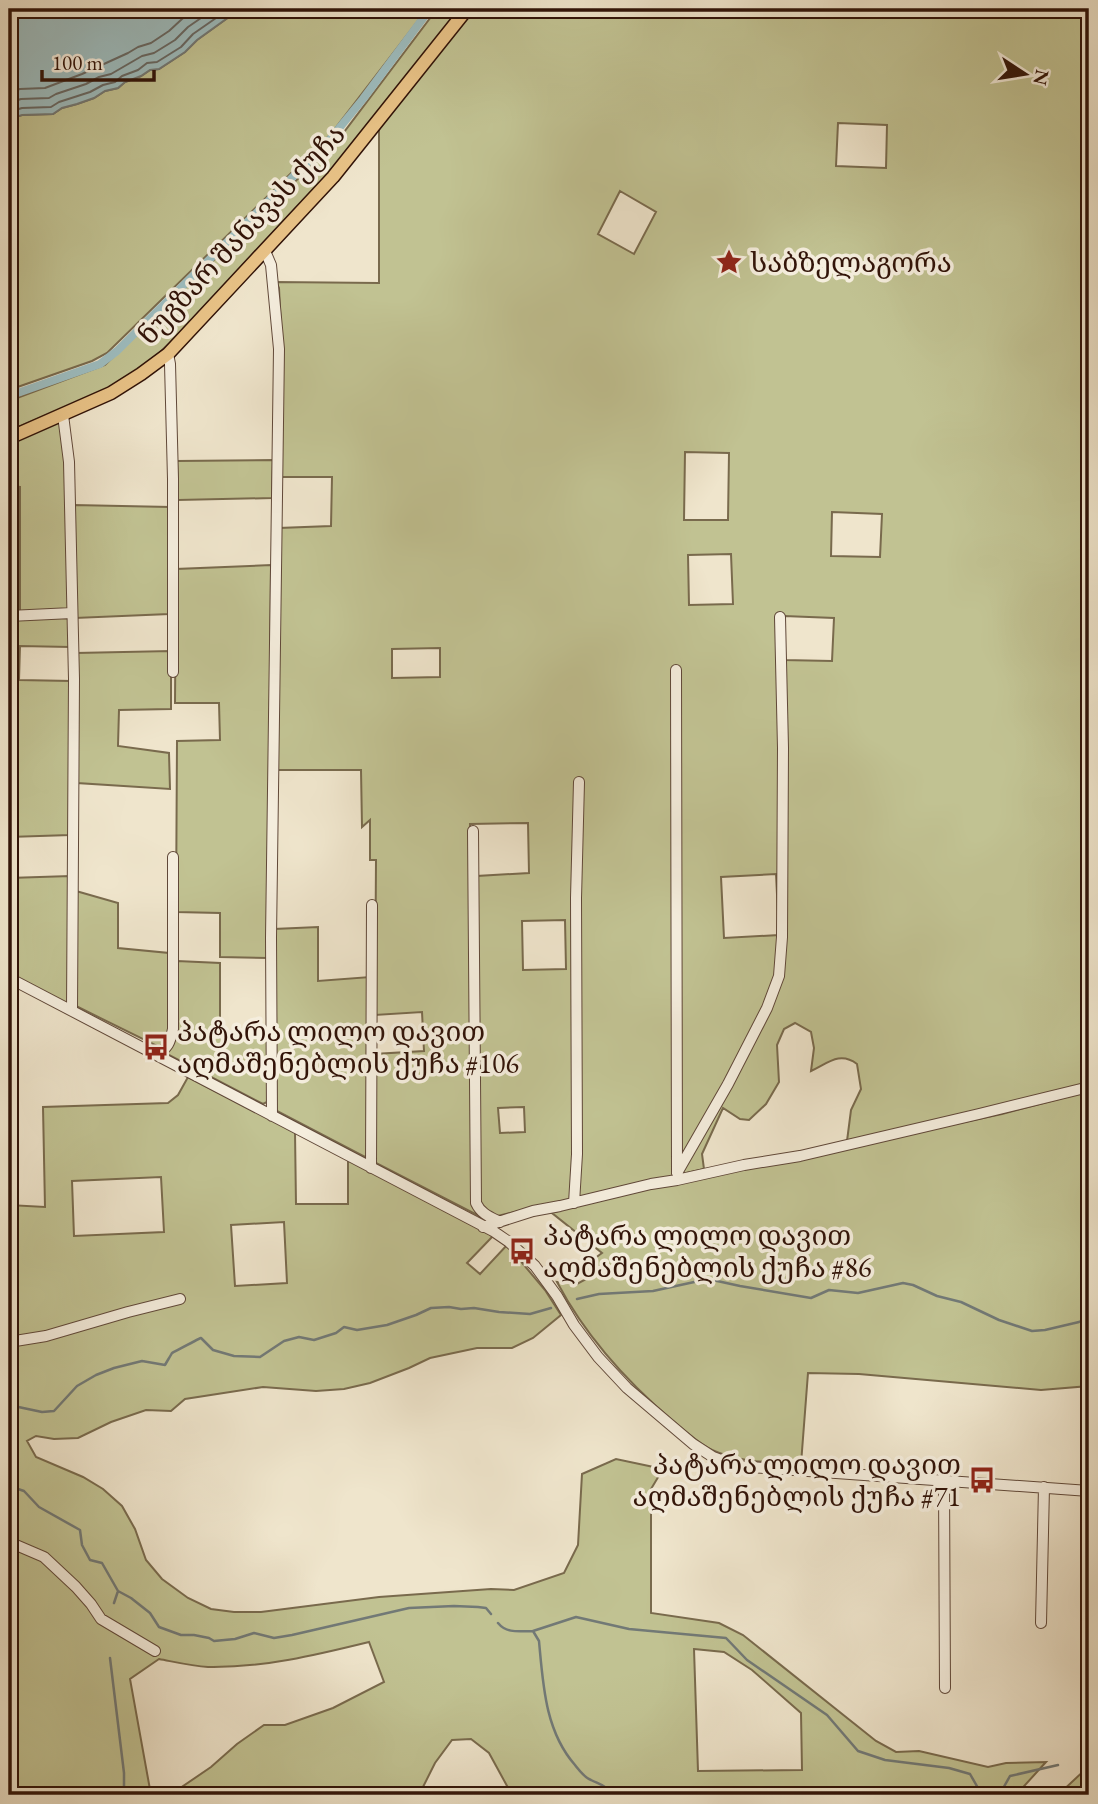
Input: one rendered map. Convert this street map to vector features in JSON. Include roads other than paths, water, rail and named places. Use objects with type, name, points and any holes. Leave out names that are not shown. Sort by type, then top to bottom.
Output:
[{"type":"main road","name":"ნუგზარ შანავას ქუჩა","points":[[9,438],[111,393],[168,354],[333,177],[467,9]]},
{"type":"street","points":[[265,251],[271,265],[279,349],[271,938],[272,1116]]},
{"type":"street","points":[[168,354],[173,455],[173,672]]},
{"type":"street","points":[[63,415],[69,462],[74,679],[72,1011]]},
{"type":"street","points":[[9,616],[72,613]]},
{"type":"street","points":[[677,1176],[728,1084],[767,1007],[779,976],[782,936],[783,748],[780,617]]},
{"type":"street","points":[[676,670],[677,1176]]},
{"type":"street","points":[[574,1203],[578,1154],[576,898],[579,782]]},
{"type":"street","points":[[473,831],[476,1203],[479,1210],[500,1222]]},
{"type":"street","points":[[156,1055],[166,1049],[173,1029],[173,857]]},
{"type":"street","points":[[371,1168],[372,905]]},
{"type":"street","points":[[9,978],[509,1242],[536,1266],[574,1325],[598,1357],[627,1388],[693,1444],[713,1457],[737,1466],[1089,1491]]},
{"type":"street","points":[[482,1227],[533,1211],[677,1176],[800,1156],[1089,1087]]},
{"type":"street","points":[[9,1342],[46,1336],[180,1299]]},
{"type":"street","points":[[944,1481],[945,1688]]},
{"type":"street","points":[[1041,1623],[1044,1487]]},
{"type":"street","points":[[9,1542],[44,1557],[84,1595],[101,1619],[155,1651]]},
{"type":"water","points":[[9,9],[240,9],[159,69],[150,70],[118,88],[62,108],[53,114],[22,115],[10,119]]},
{"type":"waterway","points":[[9,396],[100,364],[117,351],[327,143],[430,9]]},
{"type":"waterway","points":[[577,1299],[599,1294],[653,1291],[708,1279],[811,1298],[829,1290],[858,1293],[903,1283],[961,1302],[999,1320],[1032,1331],[1079,1322],[1089,1317]]},
{"type":"waterway","points":[[9,1405],[42,1412],[54,1411],[77,1386],[96,1375],[142,1361],[165,1365],[172,1353],[201,1338],[213,1350],[234,1356],[260,1357],[284,1341],[299,1337],[314,1340],[336,1333],[344,1327],[357,1330],[387,1325],[431,1308],[474,1308],[530,1314],[551,1308]]},
{"type":"waterway","points":[[9,1486],[24,1491],[39,1507],[80,1530],[82,1545],[90,1560],[102,1563],[118,1591],[150,1613],[159,1627],[181,1635],[194,1635],[214,1641],[235,1639],[254,1633],[274,1638],[409,1608],[478,1607],[486,1608],[491,1614]]},
{"type":"waterway","points":[[114,1603],[118,1591]]},
{"type":"waterway","points":[[533,1631],[576,1617],[629,1629],[726,1638],[747,1660],[827,1715],[858,1751],[885,1760],[949,1768],[970,1774],[978,1788],[989,1795]]},
{"type":"waterway","points":[[498,1623],[510,1630],[533,1631],[539,1641],[547,1706],[557,1737],[582,1774],[605,1787],[613,1795]]},
{"type":"waterway","points":[[110,1658],[124,1773],[124,1795]]},
{"type":"waterway","points":[[994,1795],[1001,1792],[1010,1776],[1058,1765]]},
{"type":"place","name":"საბზელაგორა","points":[[729,262]]},
{"type":"place","name":"პატარა ლილო დავით აღმაშენებლის ქუჩა #106","points":[[156,1047]]},
{"type":"place","name":"პატარა ლილო დავით აღმაშენებლის ქუჩა #86","points":[[522,1251]]},
{"type":"place","name":"პატარა ლილო დავით აღმაშენებლის ქუჩა #71","points":[[982,1480]]}]
